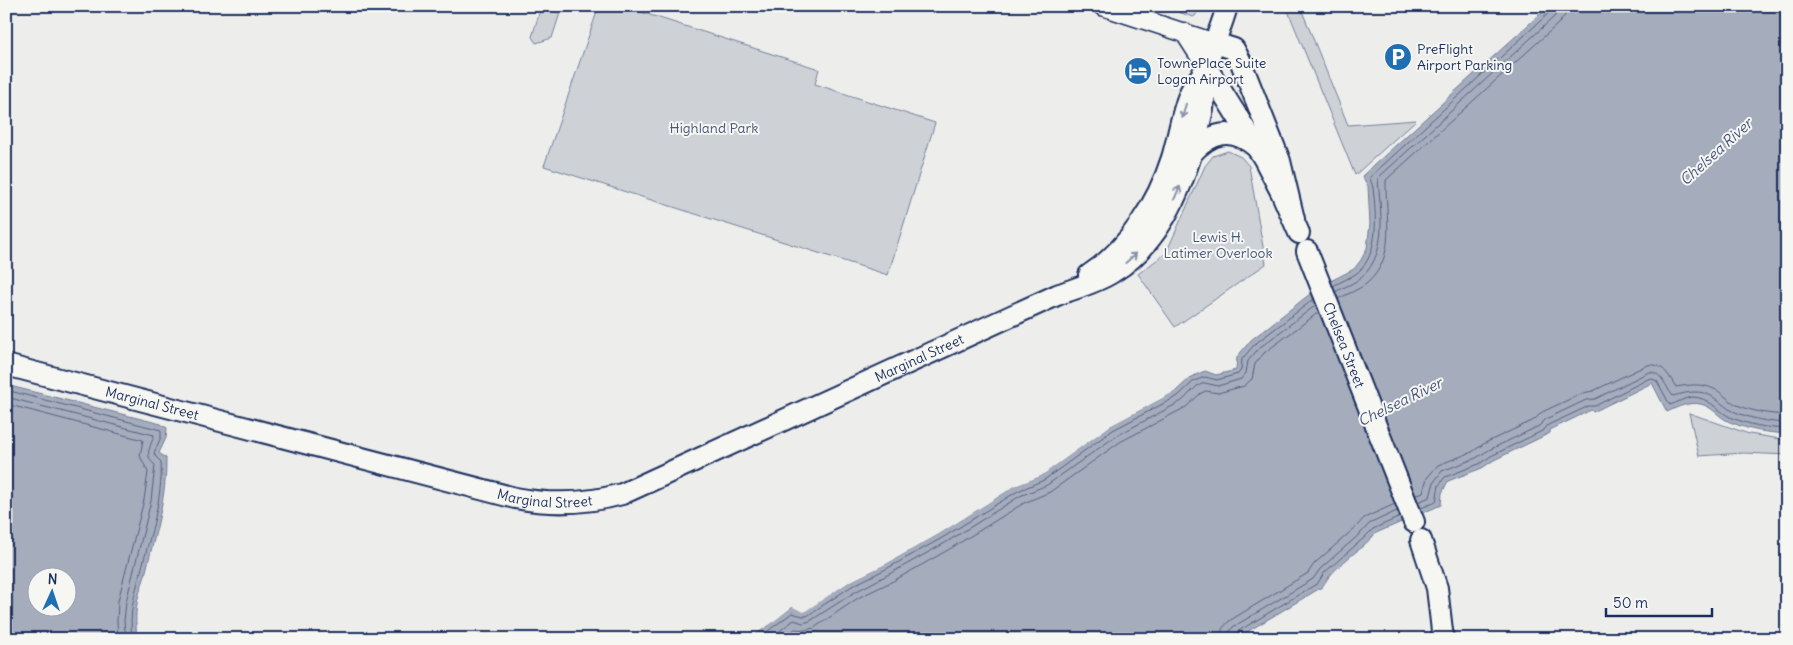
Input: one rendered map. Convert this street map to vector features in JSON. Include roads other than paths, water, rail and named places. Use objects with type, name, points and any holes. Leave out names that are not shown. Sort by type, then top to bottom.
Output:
[{"type":"main road","points":[[1206,68],[1225,46],[1227,6]]},
{"type":"main road","name":"Chelsea Street","points":[[1225,46],[1249,82],[1272,174],[1300,234],[1420,539],[1437,588],[1443,639]]},
{"type":"main road","name":"Chelsea Street","points":[[1206,68],[1266,147]]},
{"type":"main road","name":"Marginal Street","points":[[6,365],[497,493],[543,503],[567,503],[609,498],[634,490],[1057,295],[1106,277],[1120,268],[1150,238],[1169,209],[1180,186],[1203,110],[1206,68]]},
{"type":"main road","name":"Marginal Street","points":[[1057,295],[1100,268],[1125,241],[1148,211],[1171,160],[1189,95],[1206,68]]},
{"type":"main road","points":[[1191,154],[1202,142],[1221,134],[1245,138],[1266,147]]},
{"type":"street","points":[[1102,6],[1225,46]]},
{"type":"street","name":"Chelsea Street","points":[[1184,32],[1206,68]]},
{"type":"water","name":"Chelsea River","points":[[1549,6],[1787,6],[1787,434],[1758,431],[1738,425],[1726,420],[1708,407],[1697,403],[1685,405],[1667,412],[1652,383],[1593,412],[1591,410],[1550,430],[1550,433],[1494,460],[1482,468],[1448,481],[1442,493],[1441,505],[1376,533],[1327,579],[1322,587],[1235,639],[748,639],[792,607],[804,611],[849,582],[886,564],[939,534],[1015,486],[1041,476],[1110,426],[1176,391],[1191,377],[1205,371],[1216,375],[1236,370],[1237,357],[1251,340],[1319,287],[1354,269],[1361,260],[1367,248],[1370,224],[1368,186],[1362,176]]},
{"type":"water","points":[[6,385],[161,424],[167,428],[166,438],[159,453],[166,458],[165,486],[157,529],[138,600],[136,617],[137,639],[6,639]]},
{"type":"place","name":"PreFlight Airport Parking","points":[[1398,57]]},
{"type":"place","name":"TownePlace Suite Logan Airport","points":[[1138,71]]},
{"type":"park label","name":"Highland Park","points":[[714,128]]},
{"type":"park label","name":"Lewis H. Latimer Overlook","points":[[1218,246]]}]
